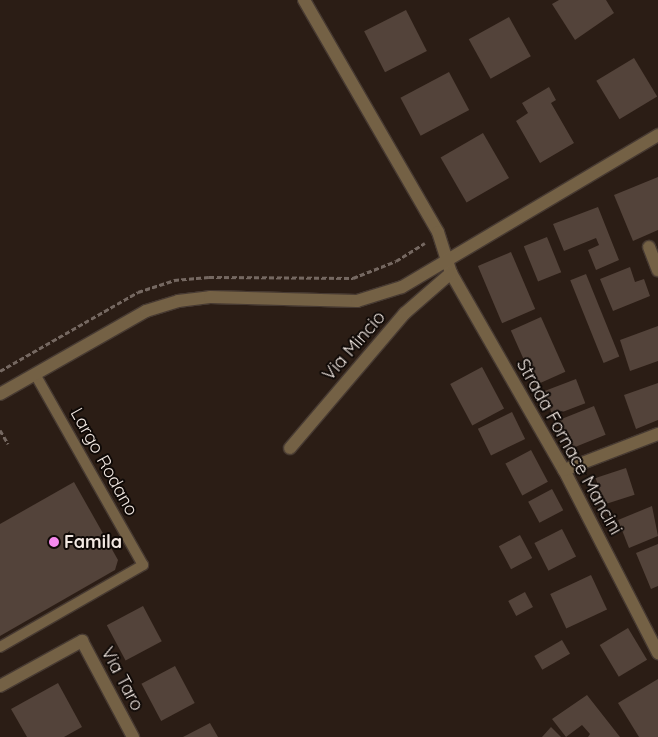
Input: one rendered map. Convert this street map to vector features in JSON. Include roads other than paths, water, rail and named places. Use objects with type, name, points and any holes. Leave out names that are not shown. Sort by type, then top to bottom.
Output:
[{"type":"street","name":"Strada Fornace Mancini","points":[[304,0],[438,232],[451,266],[564,470],[658,653]]},
{"type":"street","points":[[0,394],[146,311],[178,301],[210,297],[357,301],[402,287],[451,266],[658,135]]},
{"type":"street","points":[[649,247],[658,270]]},
{"type":"street","name":"Via Mincio","points":[[290,448],[405,313],[451,266]]},
{"type":"street","points":[[564,470],[658,434]]},
{"type":"street","name":"Via Taro","points":[[0,686],[82,641],[133,737]]},
{"type":"lane","name":"Largo Rodano","points":[[0,647],[143,565],[35,374]]},
{"type":"place","name":"Famila","points":[[54,542]]}]
